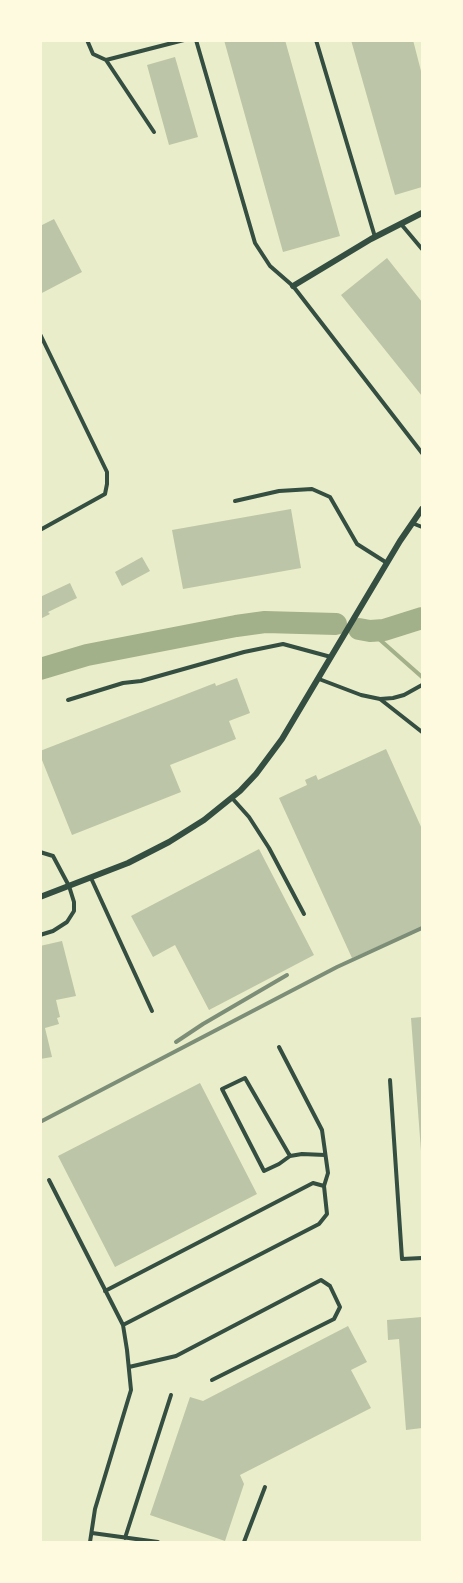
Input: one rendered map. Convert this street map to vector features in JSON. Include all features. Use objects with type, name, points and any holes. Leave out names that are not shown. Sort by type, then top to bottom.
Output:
[{"type":"street","points":[[293,286],[375,237],[423,213]]},
{"type":"street","points":[[40,897],[128,862],[169,842],[204,820],[256,774],[319,679],[387,563],[423,509]]},
{"type":"lane","points":[[87,40],[93,54],[106,60],[154,132]]},
{"type":"lane","points":[[106,60],[184,40]]},
{"type":"lane","points":[[196,40],[255,243],[270,266],[293,286],[423,453]]},
{"type":"lane","points":[[316,40],[375,237]]},
{"type":"lane","points":[[401,224],[423,249]]},
{"type":"lane","points":[[40,334],[107,472],[105,494],[40,530]]},
{"type":"lane","points":[[235,501],[279,491],[312,489],[330,497],[357,544],[387,563]]},
{"type":"lane","points":[[412,523],[423,527]]},
{"type":"lane","points":[[68,700],[244,652],[283,644],[332,657]]},
{"type":"lane","points":[[319,679],[361,695],[380,699],[404,695],[421,686]]},
{"type":"lane","points":[[380,699],[423,732]]},
{"type":"lane","points":[[232,797],[249,817],[269,848],[303,914]]},
{"type":"lane","points":[[40,852],[53,856],[69,886],[74,902],[74,911],[67,922],[53,931],[40,935]]},
{"type":"lane","points":[[91,877],[152,1011]]},
{"type":"lane","points":[[123,1325],[319,1224],[327,1214],[324,1186],[328,1173],[322,1130],[279,1047]]},
{"type":"lane","points":[[290,1156],[245,1078],[222,1089],[264,1171],[290,1156],[325,1155]]},
{"type":"lane","points":[[390,1080],[402,1259],[423,1258]]},
{"type":"lane","points":[[49,1180],[123,1325],[129,1367],[131,1390],[95,1509],[90,1542]]},
{"type":"lane","points":[[105,1291],[313,1183],[324,1186]]},
{"type":"lane","points":[[129,1367],[176,1356],[321,1280],[330,1286],[340,1307],[334,1319],[212,1380]]},
{"type":"lane","points":[[125,1538],[171,1395]]},
{"type":"lane","points":[[244,1542],[265,1487]]},
{"type":"lane","points":[[92,1533],[158,1542]]},
{"type":"building","points":[[224,40],[285,40],[340,236],[283,252]]},
{"type":"building","points":[[351,40],[413,40],[422,75],[422,187],[395,195]]},
{"type":"building","points":[[175,57],[198,137],[169,145],[147,65]]},
{"type":"building","points":[[54,219],[82,272],[40,294],[40,226]]},
{"type":"building","points":[[387,258],[422,302],[422,396],[341,295]]},
{"type":"building","points":[[291,509],[301,568],[183,589],[172,530]]},
{"type":"building","points":[[142,557],[150,571],[122,586],[115,572]]},
{"type":"building","points":[[70,583],[77,598],[48,612],[50,614],[40,619],[40,597]]},
{"type":"building","points":[[237,678],[250,713],[229,721],[236,739],[170,765],[181,792],[72,835],[40,751],[215,683],[216,686]]},
{"type":"building","points":[[386,749],[422,829],[422,927],[352,958],[279,798],[307,785],[305,780],[316,775],[318,780]]},
{"type":"building","points":[[259,849],[314,955],[209,1010],[175,945],[153,957],[131,916]]},
{"type":"building","points":[[62,941],[76,996],[56,1000],[60,1017],[57,1018],[59,1024],[45,1028],[52,1057],[40,1059],[40,946]]},
{"type":"building","points":[[422,1017],[422,1151],[421,1151],[411,1018]]},
{"type":"building","points":[[200,1083],[257,1194],[115,1267],[58,1156]]},
{"type":"building","points":[[422,1317],[422,1428],[406,1430],[399,1339],[388,1340],[387,1320]]},
{"type":"building","points":[[348,1326],[367,1362],[351,1370],[371,1408],[240,1475],[244,1484],[225,1541],[150,1515],[190,1397],[203,1401]]},
{"type":"waterway","points":[[359,629],[384,630],[422,618]]},
{"type":"waterway","points":[[40,669],[87,655],[236,626],[265,622],[336,624]]},
{"type":"waterway","points":[[370,631],[422,677]]},
{"type":"railway","points":[[40,1122],[337,967],[422,928]]},
{"type":"railway","points":[[176,1042],[287,975]]}]
